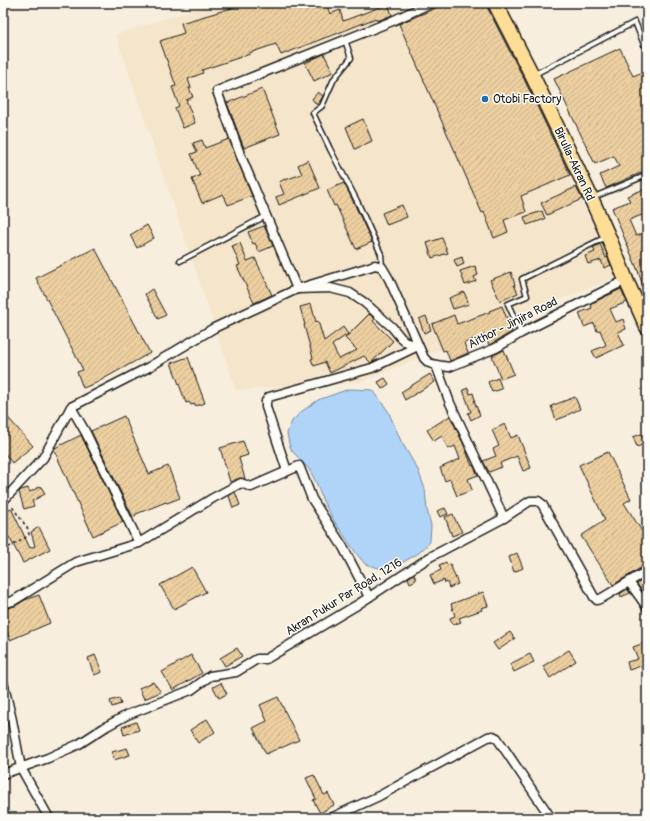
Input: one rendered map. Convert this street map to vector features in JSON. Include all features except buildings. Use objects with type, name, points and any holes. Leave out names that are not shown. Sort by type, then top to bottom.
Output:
[{"type":"highway","name":"Birulia-Akran Rd","points":[[495,3],[591,198],[647,327]]},
{"type":"street","points":[[297,289],[240,154],[216,91],[390,22],[431,3]]},
{"type":"street","points":[[5,500],[43,458],[71,407],[149,366],[214,328],[297,289],[375,265],[382,268],[389,279],[424,358],[436,365],[450,403],[504,518]]},
{"type":"street","name":"Aithor - Jinjira Road","points":[[436,365],[450,367],[496,348],[520,333],[626,280]]},
{"type":"street","points":[[297,289],[330,288],[350,293],[392,327],[407,343],[418,346]]},
{"type":"street","points":[[287,471],[266,407],[266,400],[269,397],[372,368],[418,346]]},
{"type":"street","points":[[71,407],[86,433],[139,543]]},
{"type":"street","points":[[3,604],[13,600],[76,562],[139,543],[213,498],[241,483],[251,487],[299,466],[312,499],[342,547],[369,597]]},
{"type":"street","name":"Akran Pukur Par Road, 1216","points":[[3,774],[48,758],[80,744],[127,715],[191,690],[210,676],[236,672],[257,659],[266,659],[369,597],[430,557],[504,518],[530,501],[538,501],[542,504],[594,598],[597,600],[647,571]]},
{"type":"street","points":[[629,582],[647,607]]},
{"type":"street","points":[[3,682],[21,768],[49,818]]},
{"type":"street","points":[[331,818],[379,796],[488,737],[493,736],[497,738],[551,818]]},
{"type":"lane","points":[[532,76],[635,22],[647,52]]},
{"type":"lane","points":[[345,40],[350,58],[334,78],[322,106],[313,112],[357,201],[381,254],[382,268]]},
{"type":"lane","points":[[591,198],[647,175]]},
{"type":"lane","points":[[180,261],[267,216]]},
{"type":"lane","points":[[520,333],[508,304],[527,296],[522,279],[608,236]]},
{"type":"path","points":[[3,550],[29,535],[28,528],[5,500]]},
{"type":"shaded area","points":[[211,3],[486,3],[506,51],[618,276],[361,382],[236,390],[116,35]]},
{"type":"water","points":[[349,389],[373,390],[388,411],[401,441],[418,470],[425,489],[427,510],[431,525],[430,542],[419,553],[400,564],[382,569],[365,564],[356,553],[334,521],[323,501],[316,482],[309,469],[292,451],[289,444],[287,433],[292,421],[301,412],[318,400]]},
{"type":"place","name":"Otobi Factory","points":[[485,99]]}]
